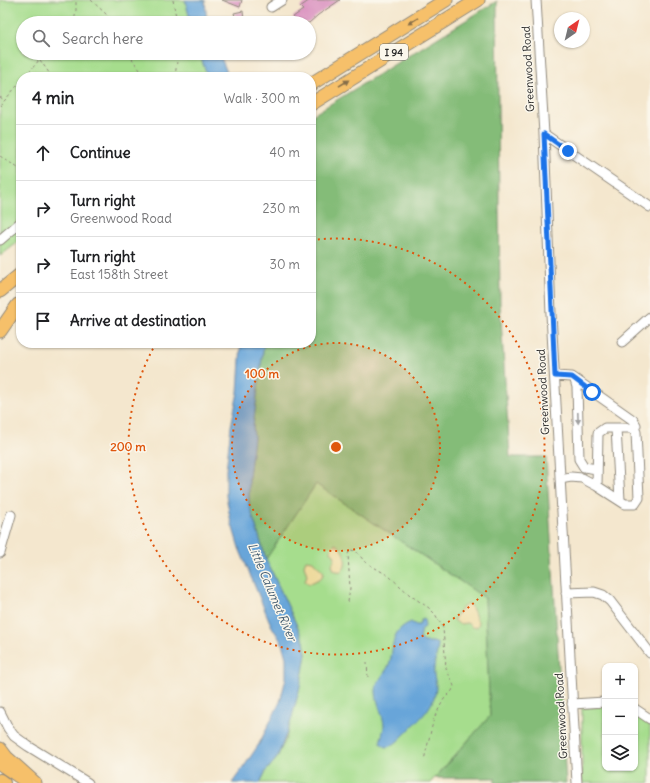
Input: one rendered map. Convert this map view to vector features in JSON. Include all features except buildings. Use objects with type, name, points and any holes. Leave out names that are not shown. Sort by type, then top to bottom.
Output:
[{"type":"highway","name":"I 94","points":[[316,81],[446,0]]},
{"type":"highway","name":"I 94","points":[[316,101],[478,0]]},
{"type":"highway","points":[[0,291],[16,278]]},
{"type":"highway","points":[[0,320],[16,306]]},
{"type":"highway","points":[[0,331],[16,307]]},
{"type":"highway","points":[[0,749],[6,757],[35,783]]},
{"type":"main road","points":[[0,764],[28,783]]},
{"type":"main road","points":[[0,780],[4,783]]},
{"type":"street","points":[[271,7],[282,0]]},
{"type":"street","name":"Greenwood Road","points":[[536,0],[577,783]]},
{"type":"street","points":[[544,134],[650,207]]},
{"type":"street","points":[[0,240],[16,226]]},
{"type":"street","points":[[622,342],[650,318]]},
{"type":"street","points":[[555,376],[570,377],[633,420],[636,425],[634,430],[636,432],[640,498],[635,504],[626,504],[582,478],[571,477],[560,479]]},
{"type":"street","points":[[575,380],[579,459],[584,467],[597,469]]},
{"type":"street","points":[[597,486],[598,433],[605,428],[632,428],[634,430]]},
{"type":"street","points":[[616,428],[620,500]]},
{"type":"street","points":[[0,553],[12,515]]},
{"type":"street","points":[[566,593],[594,592],[603,594],[650,652]]},
{"type":"street","points":[[572,704],[602,702]]},
{"type":"street","points":[[638,711],[650,719]]},
{"type":"street","points":[[0,712],[14,736],[88,783]]},
{"type":"path","points":[[75,16],[76,0]]},
{"type":"path","points":[[91,0],[108,16]]},
{"type":"path","points":[[173,0],[176,16]]},
{"type":"path","points":[[29,72],[39,60]]},
{"type":"path","points":[[41,60],[49,72]]},
{"type":"path","points":[[133,60],[142,72]]},
{"type":"path","points":[[176,72],[177,60]]},
{"type":"path","points":[[0,106],[16,87]]},
{"type":"path","points":[[0,97],[5,101]]},
{"type":"path","points":[[0,156],[16,167]]},
{"type":"path","points":[[348,602],[350,588],[348,554],[351,549],[356,551],[365,562],[389,576],[414,598],[432,611],[441,624],[444,632],[446,668],[454,686],[452,691],[444,699],[434,718],[424,760]]},
{"type":"path","points":[[367,662],[368,678]]},
{"type":"green space","points":[[0,0],[185,0],[189,16],[16,16],[16,60],[202,60],[206,72],[16,72],[16,244],[0,256]]},
{"type":"green space","points":[[497,1],[500,304],[510,457],[546,457],[566,783],[495,783],[495,778],[435,778],[490,716],[485,598],[316,484],[266,559],[249,504],[249,476],[254,438],[253,426],[263,348],[316,348],[316,113]]},
{"type":"green space","points":[[316,484],[485,598],[490,716],[430,783],[260,783],[266,771],[277,758],[286,738],[300,687],[306,654],[304,641],[266,559]]},
{"type":"green space","points":[[602,706],[602,771],[638,771],[638,716],[650,724],[650,783],[582,783],[582,708]]},
{"type":"sand","points":[[335,544],[343,551],[345,557],[345,567],[343,570],[339,571],[334,570],[332,565],[335,557],[331,551],[331,548]]},
{"type":"sand","points":[[306,560],[313,561],[324,573],[321,578],[309,584],[305,581],[307,575],[304,565]]},
{"type":"sand","points":[[468,604],[472,608],[479,623],[477,627],[472,627],[467,623],[459,624],[454,620],[460,610]]},
{"type":"water","points":[[185,0],[205,0],[206,16],[189,16]]},
{"type":"water","points":[[202,60],[222,60],[227,72],[206,72]]},
{"type":"water","name":"Little Calumet River","points":[[241,348],[263,348],[253,426],[254,438],[249,476],[249,504],[266,559],[304,641],[306,654],[300,687],[290,724],[277,758],[266,771],[260,783],[232,783],[259,744],[280,702],[286,678],[286,658],[282,643],[271,625],[239,548],[230,518],[226,495],[226,470],[231,426],[238,392]]},
{"type":"water","points":[[424,619],[425,627],[422,629],[420,638],[424,642],[433,642],[438,644],[434,671],[436,692],[434,699],[426,712],[406,733],[395,743],[386,747],[380,743],[384,725],[376,688],[388,667],[395,636],[398,631],[403,626],[411,622],[419,625],[421,620]]},
{"type":"route","points":[[568,151],[544,134],[555,376],[572,377],[592,392]]}]
